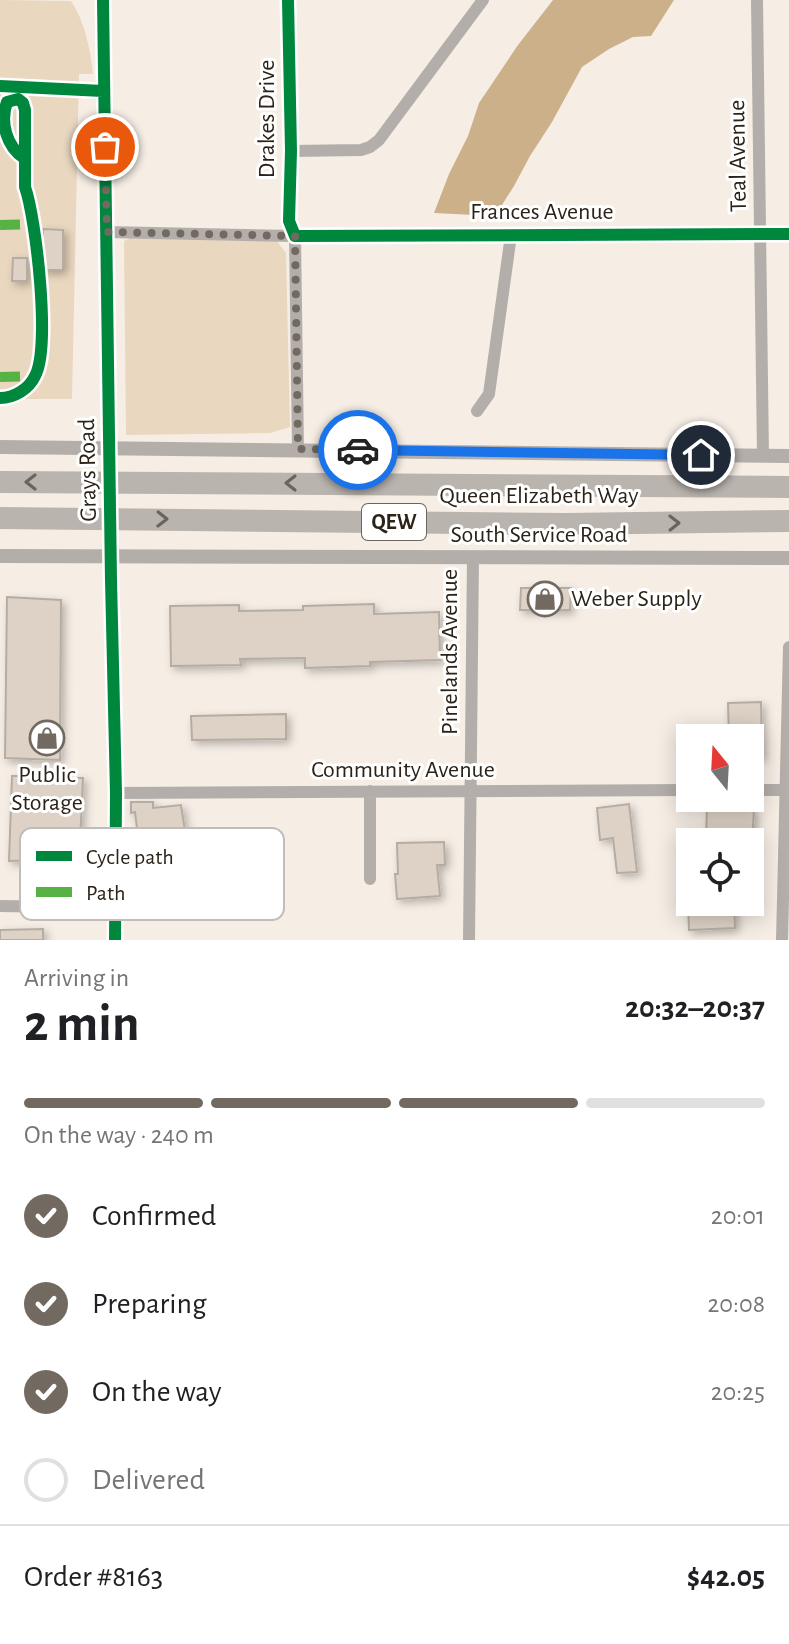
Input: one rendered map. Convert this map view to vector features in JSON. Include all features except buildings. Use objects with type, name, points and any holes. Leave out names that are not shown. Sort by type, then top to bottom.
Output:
[{"type":"highway","name":"Queen Elizabeth Way","points":[[0,482],[789,487]]},
{"type":"highway","name":"Queen Elizabeth Way","points":[[0,518],[565,524],[789,521]]},
{"type":"street","name":"Grays Road","points":[[103,0],[116,828]]},
{"type":"street","name":"Drakes Drive","points":[[288,0],[289,221],[295,236],[298,449]]},
{"type":"street","points":[[291,151],[361,150],[379,140],[483,0]]},
{"type":"street","name":"Teal Avenue","points":[[757,0],[763,456]]},
{"type":"street","name":"Frances Avenue","points":[[107,232],[295,236],[789,234]]},
{"type":"street","points":[[477,411],[489,394],[511,235]]},
{"type":"street","points":[[0,447],[789,456]]},
{"type":"street","name":"South Service Road","points":[[0,556],[789,558]]},
{"type":"street","name":"Pinelands Avenue","points":[[469,940],[473,557]]},
{"type":"street","points":[[782,940],[789,647]]},
{"type":"street","name":"Community Avenue","points":[[116,793],[676,790]]},
{"type":"street","points":[[764,790],[785,790]]},
{"type":"street","points":[[370,791],[370,879]]},
{"type":"street","points":[[0,906],[20,906]]},
{"type":"shaded area","points":[[0,0],[71,1],[83,26],[90,55],[93,74],[79,74],[72,399],[0,399]]},
{"type":"shaded area","points":[[553,0],[674,0],[651,36],[633,37],[582,67],[495,216],[434,213],[479,103]]},
{"type":"shaded area","points":[[134,236],[276,240],[286,253],[290,427],[270,433],[126,435],[124,241]]},
{"type":"marked path","points":[[0,225],[33,224]]},
{"type":"marked path","points":[[0,377],[36,376]]},
{"type":"cycle path","points":[[103,0],[116,828]]},
{"type":"cycle path","points":[[288,0],[289,221],[295,236],[789,234]]},
{"type":"cycle path","points":[[0,86],[103,91]]},
{"type":"cycle path","points":[[0,398],[20,392],[32,381],[40,361],[42,339],[37,253],[25,187],[25,110],[18,99],[7,102],[5,125],[13,147],[24,158]]},
{"type":"cycle path","points":[[115,920],[115,940]]},
{"type":"way so far","points":[[105,147],[107,232],[295,236],[298,449],[358,450]]},
{"type":"place","name":"Weber Supply","points":[[545,599]]},
{"type":"place","name":"Public Storage","points":[[47,738]]},
{"type":"route","points":[[358,450],[701,455]]}]
